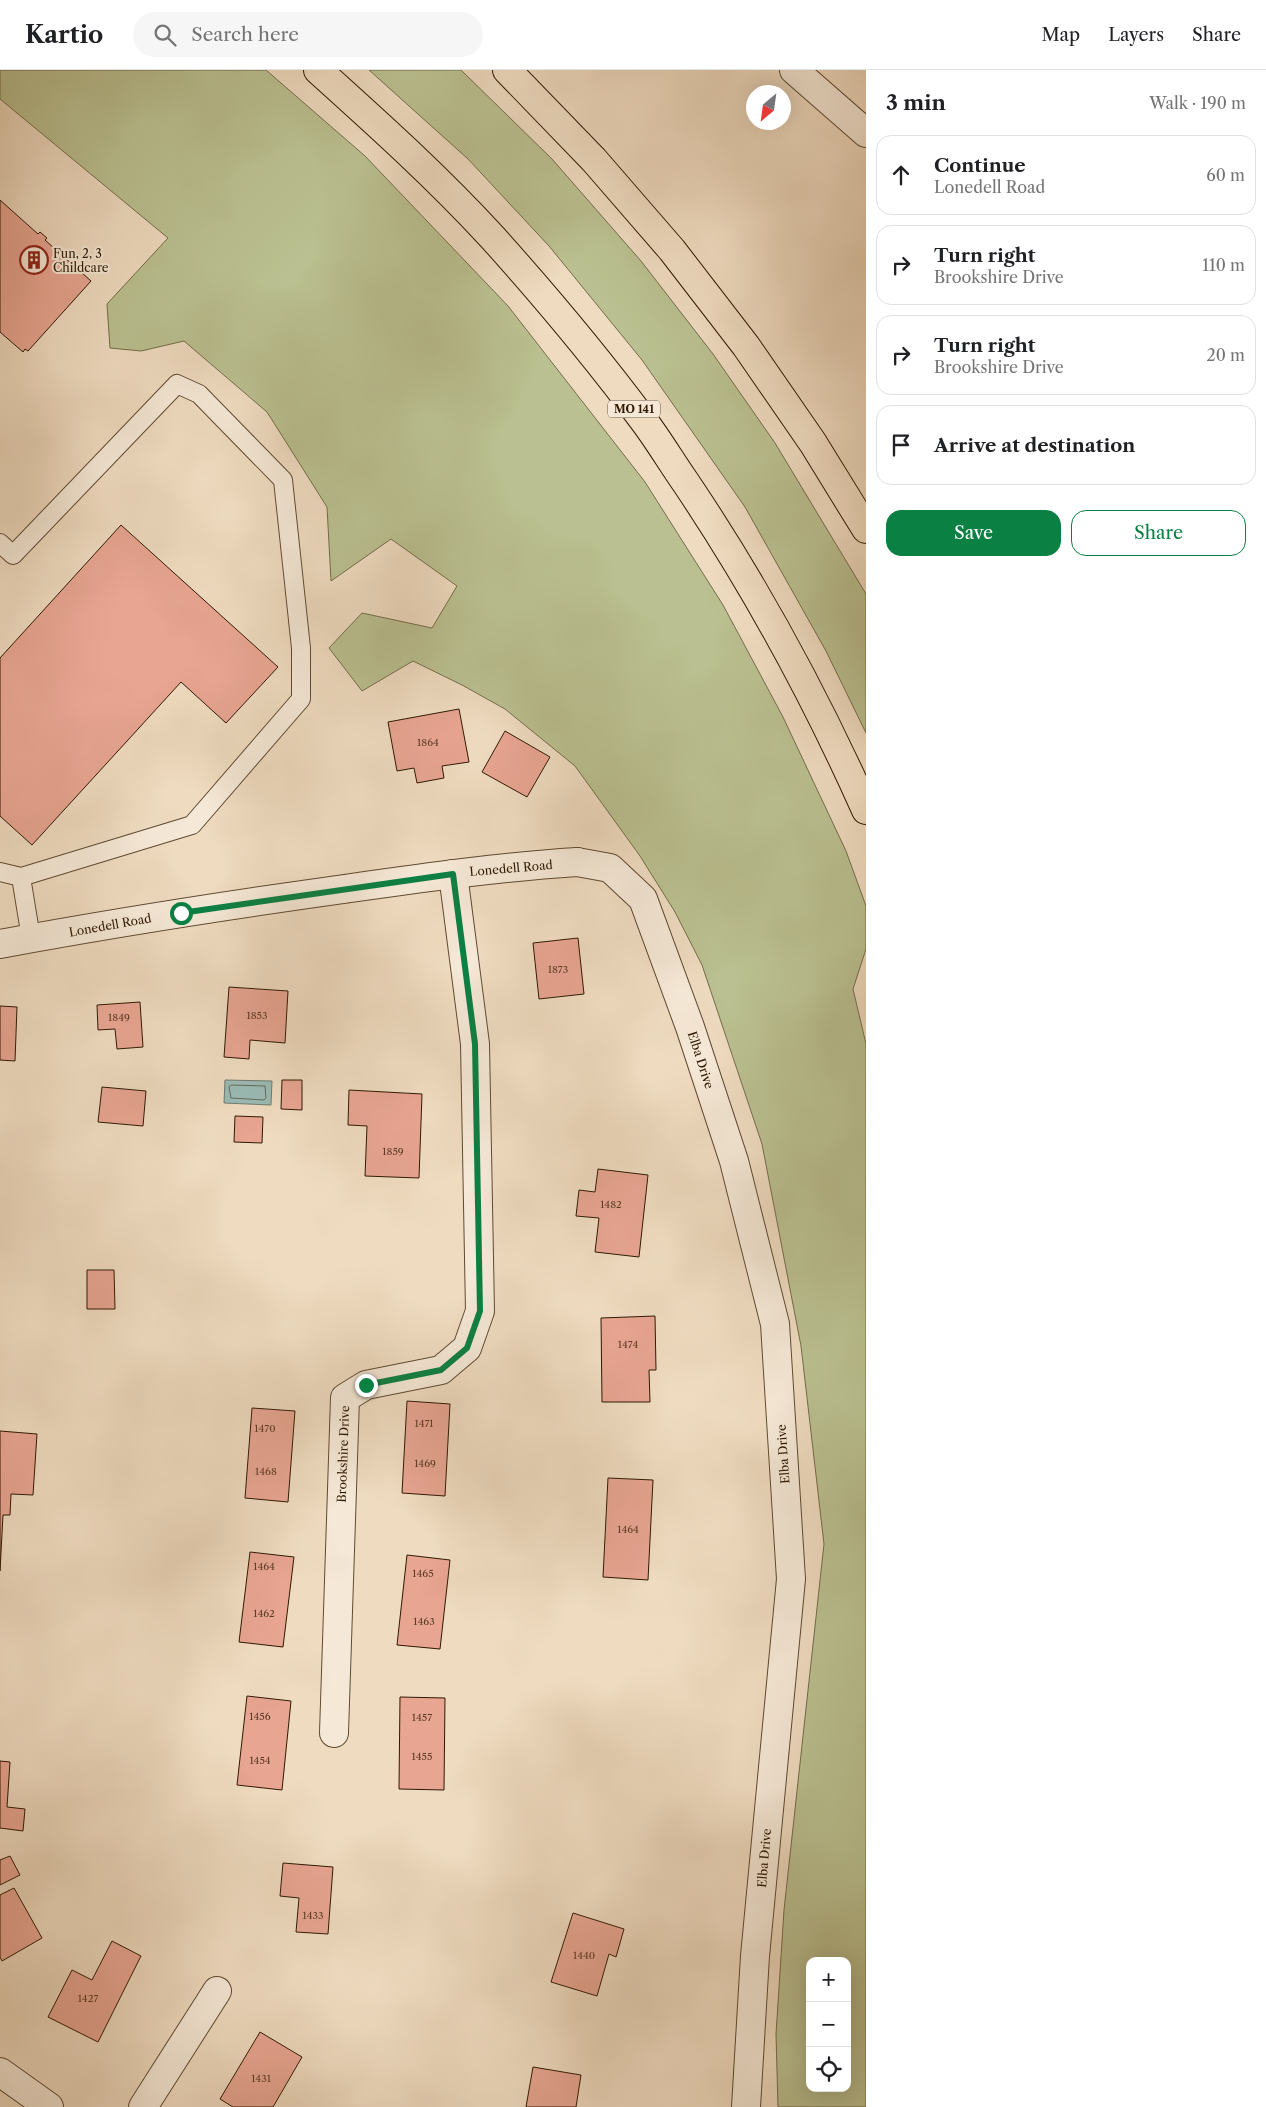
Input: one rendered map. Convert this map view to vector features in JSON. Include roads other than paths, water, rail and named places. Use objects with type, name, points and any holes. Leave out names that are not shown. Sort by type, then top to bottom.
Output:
[{"type":"highway","name":"MO 141","points":[[318,70],[407,151],[492,237],[572,329],[645,423],[713,523],[775,626],[832,735],[866,810]]},
{"type":"highway","points":[[507,70],[594,160],[672,250],[757,362],[813,442],[866,529]]},
{"type":"street","points":[[794,70],[866,133]]},
{"type":"street","name":"Lonedell Road","points":[[0,944],[181,913],[453,874],[527,865],[577,862]]},
{"type":"street","name":"Elba Drive","points":[[577,862],[610,868],[643,898],[690,1027],[734,1161],[775,1324],[791,1579],[755,1956],[746,2107]]},
{"type":"street","name":"Brookshire Drive","points":[[334,1733],[345,1398],[366,1385],[441,1370],[467,1348],[480,1311],[475,1044],[453,874]]},
{"type":"street","points":[[143,2107],[217,1991]]},
{"type":"street","points":[[0,2072],[49,2107]]},
{"type":"lane","points":[[0,543],[13,555],[177,384],[199,394],[283,480],[301,648],[301,699],[192,825],[21,877],[0,872]]},
{"type":"lane","points":[[21,877],[31,938]]},
{"type":"water","points":[[225,1080],[272,1081],[271,1105],[224,1103]]},
{"type":"place","name":"Fun, 2, 3 Childcare","points":[[34,260]]}]
